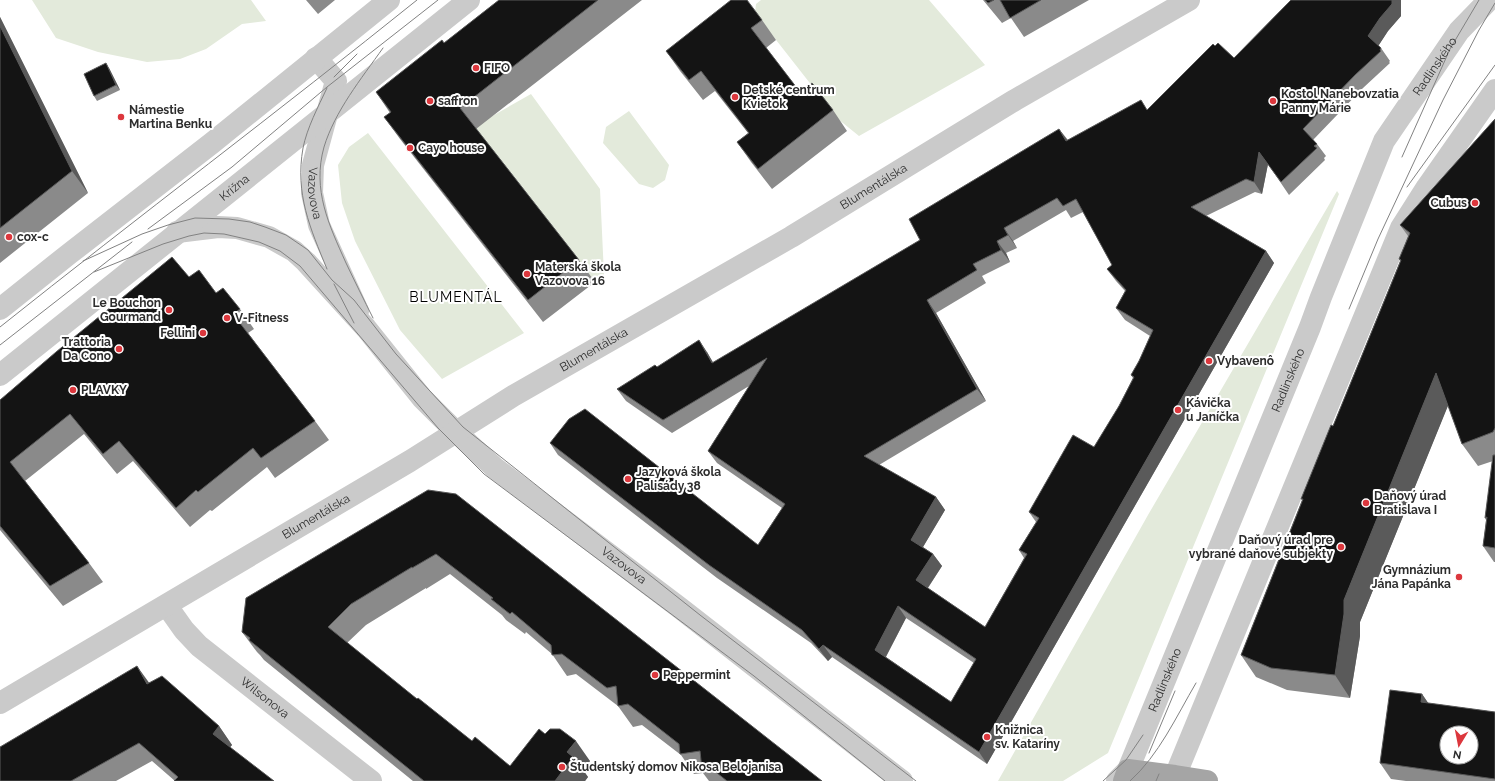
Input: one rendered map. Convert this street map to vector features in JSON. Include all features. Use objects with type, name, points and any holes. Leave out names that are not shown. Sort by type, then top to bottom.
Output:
[{"type":"main road","points":[[1123,778],[1174,778],[1207,781]]},
{"type":"street","points":[[0,309],[212,143],[389,0]]},
{"type":"street","name":"Krížna","points":[[0,375],[177,232],[309,129],[328,111],[469,0]]},
{"type":"street","name":"Blumentálska","points":[[0,703],[167,606],[456,432],[513,396],[791,237],[1015,100],[1189,0]]},
{"type":"street","name":"Radlinského","points":[[1123,778],[1310,327],[1384,141],[1459,31],[1489,0]]},
{"type":"street","name":"Vazovova","points":[[316,58],[336,81],[312,169],[314,202],[319,225],[366,328]]},
{"type":"street","points":[[1174,778],[1401,228],[1427,187],[1495,90]]},
{"type":"street","name":"Vazovova","points":[[177,232],[218,227],[233,228],[256,233],[294,251],[306,262],[366,328],[422,398],[456,432],[496,468],[902,781]]},
{"type":"street","name":"Wilsonova","points":[[167,606],[184,630],[199,646],[371,781]]},
{"type":"green space","points":[[32,0],[251,0],[266,21],[242,24],[206,49],[180,59],[147,62],[98,52],[56,38]]},
{"type":"green space","points":[[761,0],[929,0],[985,65],[859,136],[838,119],[755,13],[756,4]]},
{"type":"green space","points":[[531,94],[600,189],[604,275],[595,282],[473,127]]},
{"type":"green space","points":[[629,111],[669,165],[665,180],[653,188],[639,184],[603,143],[606,127]]},
{"type":"green space","points":[[368,133],[524,333],[442,379],[400,330],[355,241],[342,203],[338,165],[349,147]]},
{"type":"green space","points":[[1337,191],[1339,194],[1108,753],[1063,781],[998,781],[1148,515]]},
{"type":"building","points":[[499,0],[598,0],[460,108],[579,260],[528,300],[384,117],[391,112],[376,92],[442,40],[444,43]]},
{"type":"building","points":[[731,0],[747,0],[762,20],[751,28],[800,92],[812,83],[833,110],[758,169],[737,142],[749,133],[701,71],[689,80],[666,51]]},
{"type":"building","points":[[985,0],[994,0],[988,3]]},
{"type":"building","points":[[1000,0],[1041,0],[1010,18]]},
{"type":"building","points":[[1291,0],[1392,0],[1392,4],[1368,36],[1381,48],[1381,51],[1355,75],[1303,129],[1317,144],[1314,146],[1317,148],[1281,182],[1259,152],[1254,182],[1246,179],[1191,207],[1266,251],[979,752],[823,645],[819,649],[802,630],[709,565],[550,443],[569,419],[585,409],[758,545],[785,504],[708,451],[767,358],[663,420],[617,389],[655,365],[657,367],[699,340],[712,363],[920,240],[909,219],[1059,129],[1066,141],[1141,100],[1147,110],[1213,44],[1215,46],[1218,43],[1234,58]],"holes":[[[1057,198],[1063,206],[1076,199],[1112,265],[1107,269],[1126,290],[1116,308],[1153,330],[1131,375],[1134,377],[1119,406],[1094,447],[1073,435],[1029,512],[1039,518],[1019,550],[1027,554],[985,627],[916,580],[933,554],[911,540],[936,497],[864,456],[977,389],[927,300],[977,270],[973,264],[1001,250],[997,241],[1008,235],[1004,228]],[[898,606],[976,659],[951,702],[875,650]]]},
{"type":"building","points":[[0,26],[72,171],[0,228]]},
{"type":"building","points":[[106,63],[116,85],[94,96],[84,74]]},
{"type":"building","points":[[1495,119],[1495,428],[1493,432],[1462,444],[1436,373],[1344,600],[1344,614],[1335,675],[1271,668],[1241,655],[1303,499],[1301,499],[1331,425],[1333,426],[1401,260],[1399,259],[1410,233],[1400,225]]},
{"type":"building","points":[[172,257],[189,277],[199,270],[216,293],[223,288],[240,309],[233,314],[315,421],[261,458],[253,448],[198,492],[196,490],[176,508],[119,441],[103,454],[70,414],[10,462],[89,563],[50,586],[0,526],[0,400]]},
{"type":"building","points":[[1493,455],[1495,455],[1495,548],[1483,546]]},
{"type":"building","points":[[428,490],[456,494],[822,781],[727,781],[712,769],[702,770],[700,751],[680,754],[679,744],[628,704],[618,706],[616,686],[607,688],[562,654],[552,655],[551,645],[512,612],[510,614],[491,599],[493,598],[436,554],[351,604],[328,627],[417,699],[418,698],[472,741],[475,737],[510,766],[539,729],[545,734],[550,729],[560,729],[576,741],[567,752],[573,757],[555,781],[424,781],[249,640],[250,638],[242,632],[246,598]]},
{"type":"building","points":[[137,666],[147,684],[162,676],[219,726],[213,734],[274,781],[174,781],[178,777],[139,743],[71,781],[0,781],[0,747]]},
{"type":"building","points":[[1390,690],[1422,694],[1421,702],[1495,712],[1495,779],[1380,763]]},
{"type":"tram line","points":[[0,327],[417,0]]},
{"type":"tram line","points":[[148,229],[232,167],[327,87],[438,0]]},
{"type":"tram line","points":[[1402,157],[1450,49],[1479,0]]},
{"type":"tram line","points":[[1349,309],[1378,239],[1443,100],[1479,30],[1495,3]]},
{"type":"tram line","points":[[373,318],[346,263],[328,221],[321,193],[320,178],[324,147],[335,121],[349,96],[383,48]]},
{"type":"tram line","points":[[334,77],[357,54]]},
{"type":"tram line","points":[[1407,187],[1495,65]]},
{"type":"tram line","points":[[327,88],[307,133],[301,165],[301,181],[306,210],[310,225],[327,269]]},
{"type":"tram line","points":[[83,261],[142,234],[195,218],[229,219],[250,222],[286,235],[308,250],[332,280],[354,300],[396,354],[463,427],[700,615],[916,781]]},
{"type":"tram line","points":[[94,272],[163,244],[204,233],[224,234],[259,242],[280,251],[300,266],[438,428],[484,474],[754,676],[885,781]]},
{"type":"tram line","points":[[0,345],[132,242]]},
{"type":"tram line","points":[[334,284],[354,323]]},
{"type":"tram line","points":[[1130,781],[1150,760],[1196,683]]},
{"type":"tram line","points":[[1149,753],[1175,691]]},
{"type":"tram line","points":[[1103,781],[1126,760],[1143,735]]},
{"type":"tram line","points":[[1156,781],[1159,774]]},
{"type":"place","name":"FIFO","points":[[476,68]]},
{"type":"place","name":"Detské centrum Kvietok","points":[[735,97]]},
{"type":"place","name":"saffron","points":[[430,101]]},
{"type":"place","name":"Kostol Nanebovzatia Panny Márie","points":[[1273,101]]},
{"type":"place","name":"Námestie Martina Benku","points":[[121,117]]},
{"type":"place","name":"Cayo house","points":[[410,148]]},
{"type":"place","name":"Cubus","points":[[1475,203]]},
{"type":"place","name":"cox-c","points":[[9,237]]},
{"type":"place","name":"Materská škola Vazovova 16","points":[[527,274]]},
{"type":"place","name":"Le Bouchon Gourmand","points":[[169,310]]},
{"type":"place","name":"V-Fitness","points":[[227,318]]},
{"type":"place","name":"Fellini","points":[[203,333]]},
{"type":"place","name":"Trattoria Da Cono","points":[[119,349]]},
{"type":"place","name":"Vybavenô","points":[[1209,361]]},
{"type":"place","name":"PLAVKY","points":[[73,390]]},
{"type":"place","name":"Kávička u Janíčka","points":[[1178,410]]},
{"type":"place","name":"Jazyková škola Palisády 38","points":[[628,479]]},
{"type":"place","name":"Daňový úrad Bratislava I","points":[[1366,503]]},
{"type":"place","name":"Daňový úrad pre vybrané daňové subjekty","points":[[1341,547]]},
{"type":"place","name":"Gymnázium Jána Papánka","points":[[1459,577]]},
{"type":"place","name":"Peppermint","points":[[655,675]]},
{"type":"place","name":"Knižnica sv. Kataríny","points":[[987,737]]},
{"type":"place","name":"Študentský domov Nikosa Belojanisa","points":[[562,767]]},
{"type":"district","name":"BLUMENTÁL","points":[[456,297]]}]
